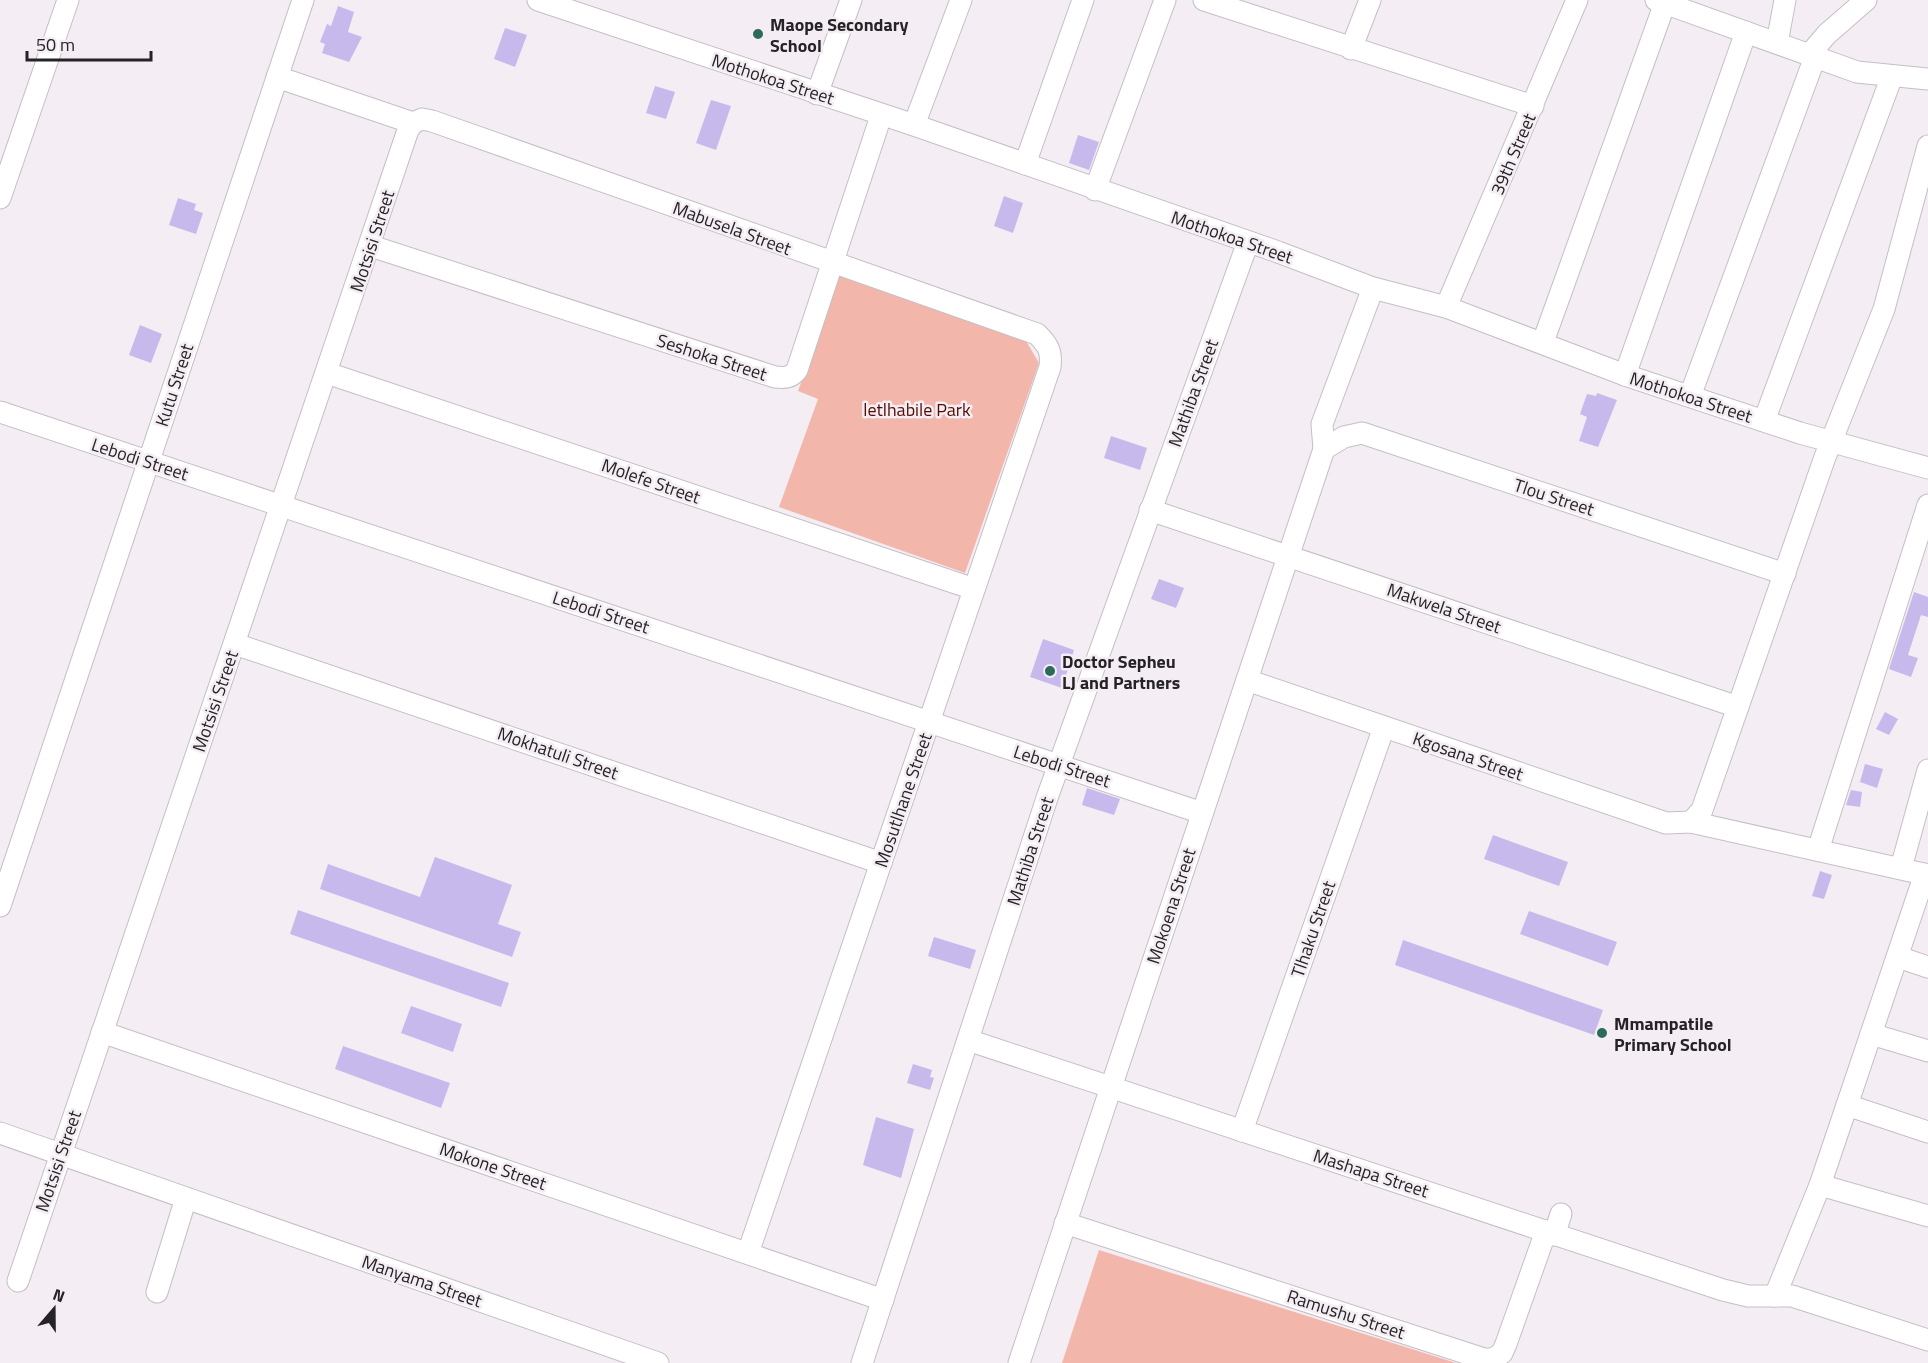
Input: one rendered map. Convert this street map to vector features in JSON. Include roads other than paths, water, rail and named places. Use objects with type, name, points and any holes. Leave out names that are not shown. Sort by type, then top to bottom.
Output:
[{"type":"street","points":[[0,198],[68,0]]},
{"type":"street","name":"Kutu Street","points":[[0,906],[303,0]]},
{"type":"street","name":"Mothokoa Street","points":[[538,0],[639,24],[817,94],[914,125],[1373,288],[1446,307],[1626,375],[1764,421],[1928,468]]},
{"type":"street","points":[[817,94],[851,0]]},
{"type":"street","points":[[914,125],[961,0]]},
{"type":"street","points":[[1025,164],[1083,0]]},
{"type":"street","points":[[1095,190],[1165,0]]},
{"type":"street","points":[[1204,0],[1240,5],[1352,49],[1533,106]]},
{"type":"street","points":[[1352,49],[1370,0]]},
{"type":"street","name":"39th Street","points":[[1446,307],[1577,0]]},
{"type":"street","points":[[1777,43],[1785,0]]},
{"type":"street","points":[[1690,396],[1812,56],[1827,34],[1866,0]]},
{"type":"street","points":[[1543,342],[1662,1],[1857,72],[1928,80]]},
{"type":"street","points":[[1626,375],[1746,32]]},
{"type":"street","points":[[1764,421],[1892,76]]},
{"type":"street","name":"Mabusela Street","points":[[277,77],[413,123],[422,119],[432,121],[1037,334],[1048,345]]},
{"type":"street","name":"Seshoka Street","points":[[371,246],[775,377],[785,378],[793,375],[797,370],[830,263],[881,116]]},
{"type":"street","name":"Motsisi Street","points":[[18,1281],[371,246],[408,130],[413,123]]},
{"type":"street","points":[[1691,822],[1702,810],[1825,458],[1884,309],[1928,146]]},
{"type":"street","name":"Mathiba Street","points":[[862,1363],[1058,765],[1248,242]]},
{"type":"street","name":"Mokoena Street","points":[[1019,1363],[1324,449],[1322,423],[1373,288]]},
{"type":"street","name":"Mosutlhane Street","points":[[748,1253],[1050,367],[1051,354],[1048,345]]},
{"type":"street","name":"Molefe Street","points":[[327,373],[974,589]]},
{"type":"street","name":"Lebodi Street","points":[[0,412],[1202,813]]},
{"type":"street","name":"Tlou Street","points":[[1324,449],[1344,437],[1362,433],[1785,574]]},
{"type":"street","points":[[1818,850],[1928,505]]},
{"type":"street","name":"Makwela Street","points":[[1150,510],[1738,707]]},
{"type":"street","name":"Mokhatuli Street","points":[[235,644],[881,862]]},
{"type":"street","name":"Kgosana Street","points":[[1247,680],[1666,823],[1691,822],[1927,874]]},
{"type":"street","name":"Tlhaku Street","points":[[1242,1131],[1384,727]]},
{"type":"street","points":[[1900,868],[1928,770]]},
{"type":"street","points":[[1775,1296],[1820,1185],[1927,874]]},
{"type":"street","points":[[1898,957],[1928,967]]},
{"type":"street","name":"Mokone Street","points":[[102,1032],[883,1300]]},
{"type":"street","points":[[1871,1034],[1928,1052]]},
{"type":"street","name":"Mashapa Street","points":[[968,1040],[1723,1290],[1748,1296],[1792,1296],[1928,1340]]},
{"type":"street","points":[[1847,1105],[1928,1132]]},
{"type":"street","name":"Manyama Street","points":[[0,1133],[658,1363]]},
{"type":"street","points":[[1820,1185],[1928,1216]]},
{"type":"street","points":[[157,1292],[186,1198]]},
{"type":"street","points":[[1550,1233],[1561,1214]]},
{"type":"street","name":"Ramushu Street","points":[[1065,1223],[1485,1359],[1493,1359],[1502,1353],[1550,1233]]},
{"type":"place","name":"Maope Secondary School","points":[[758,34]]},
{"type":"place","name":"Doctor Sepheu LJ and Partners","points":[[1050,671]]},
{"type":"place","name":"Mmampatile Primary School","points":[[1602,1033]]},
{"type":"park label","name":"letlhabile Park","points":[[917,409]]}]
